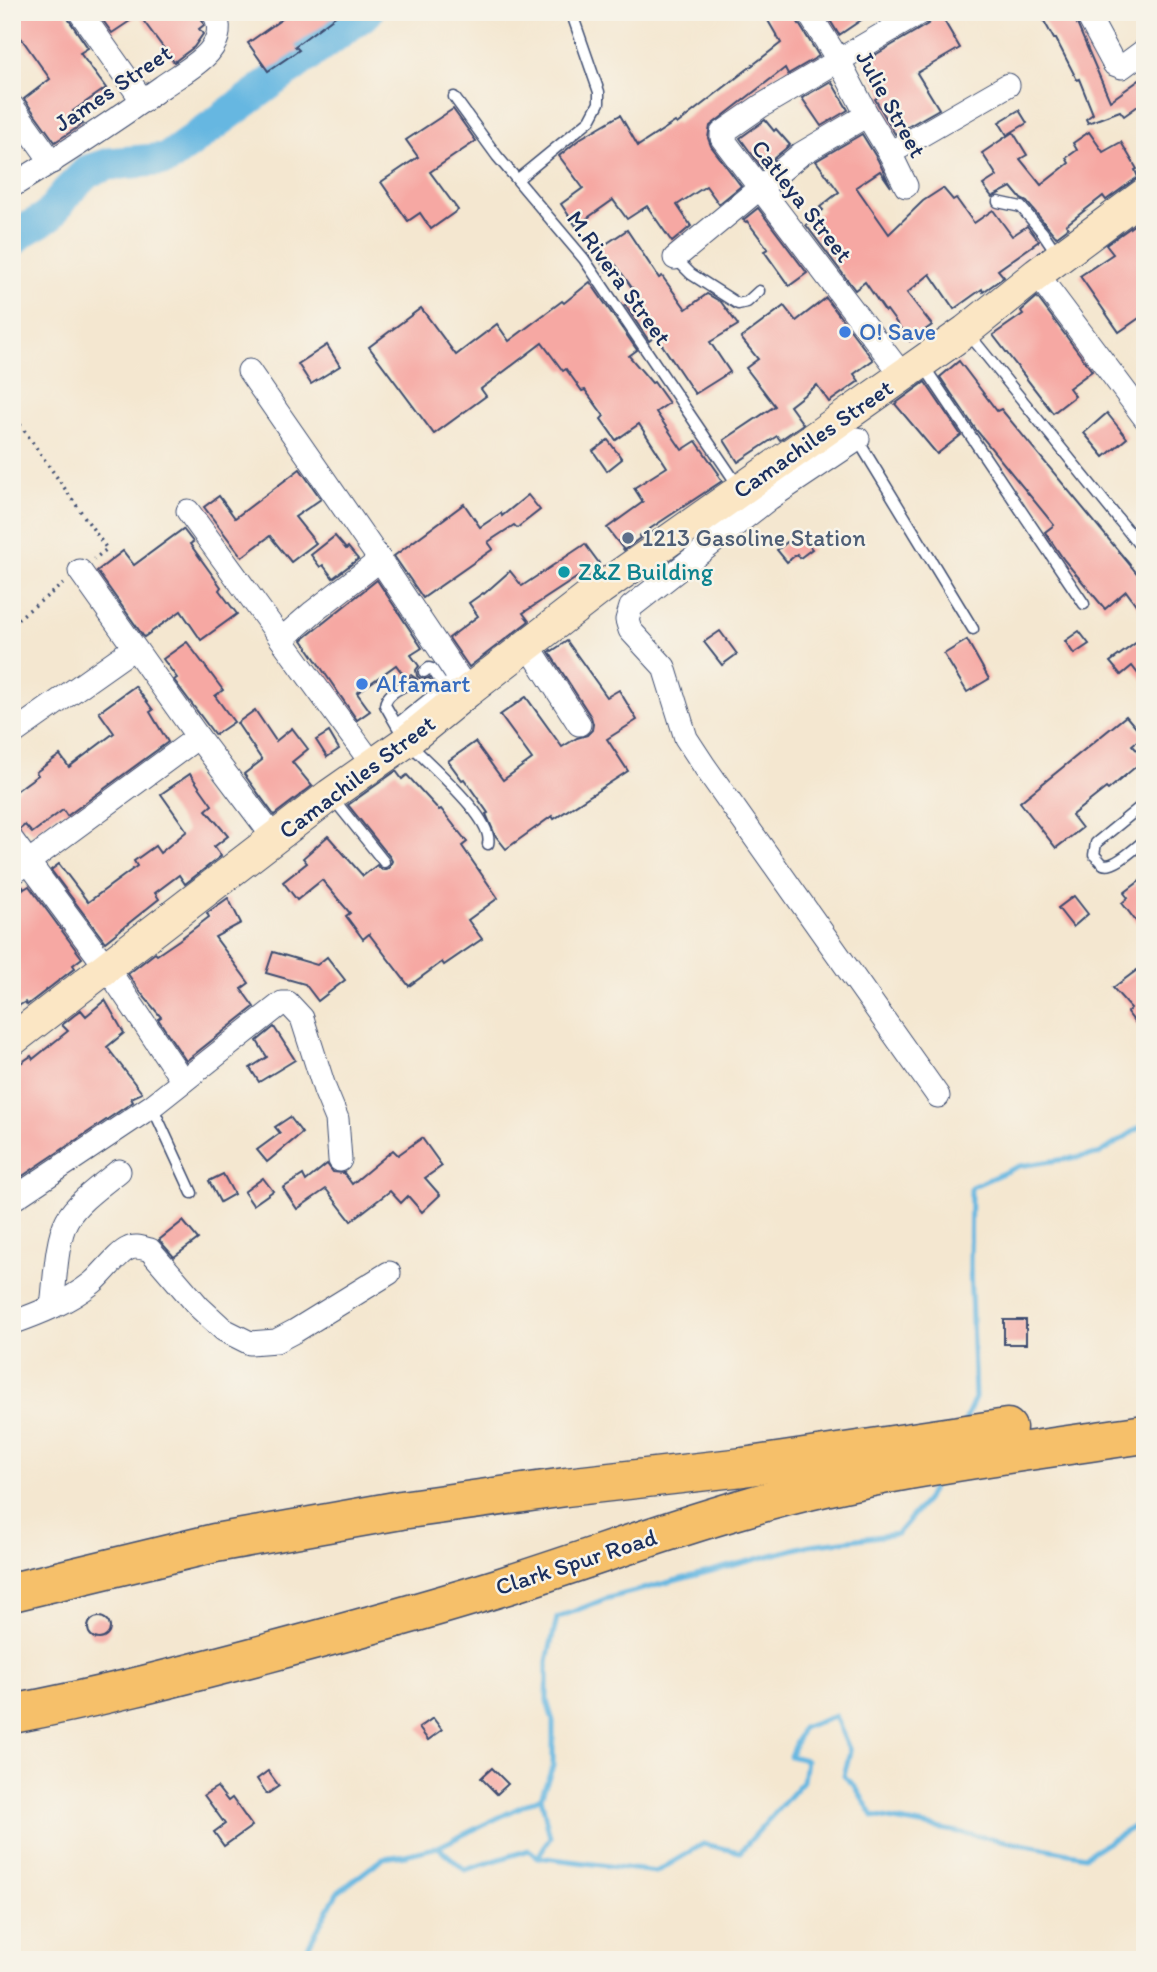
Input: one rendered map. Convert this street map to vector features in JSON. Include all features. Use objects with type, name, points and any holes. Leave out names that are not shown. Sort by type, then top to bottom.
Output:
[{"type":"highway","name":"Clark Spur Road","points":[[22,1592],[215,1543],[401,1510],[566,1487],[743,1467],[915,1456],[1145,1407]]},
{"type":"highway","name":"Clark Spur Road","points":[[972,1446],[1145,1434]]},
{"type":"highway","name":"Clark Spur Road","points":[[12,1714],[62,1705],[194,1673],[367,1626],[500,1587],[741,1508],[812,1490],[915,1456]]},
{"type":"highway","points":[[12,1690],[30,1700],[62,1705]]},
{"type":"street","points":[[80,12],[143,101]]},
{"type":"street","name":"Julie Street","points":[[808,12],[839,61],[906,186]]},
{"type":"street","points":[[839,61],[921,12]]},
{"type":"street","points":[[1086,12],[1114,64],[1122,67],[1145,50]]},
{"type":"street","name":"James Street","points":[[12,186],[143,101],[209,52],[217,39],[219,28],[215,15]]},
{"type":"street","name":"Catleya Street","points":[[839,61],[761,106],[722,133],[723,142],[912,369]]},
{"type":"street","points":[[890,153],[1008,85]]},
{"type":"street","points":[[12,106],[52,162]]},
{"type":"street","points":[[675,258],[801,154],[867,115]]},
{"type":"street","name":"Camachiles Street","points":[[12,1040],[330,795],[373,765],[402,732],[456,688],[528,645],[600,589],[741,490],[851,428],[912,369],[1145,194]]},
{"type":"street","points":[[1048,266],[1145,418]]},
{"type":"street","points":[[249,371],[380,560],[456,688]]},
{"type":"street","points":[[851,428],[770,498],[631,607],[627,620],[630,630],[664,667],[686,738],[938,1096]]},
{"type":"street","points":[[188,511],[373,765]]},
{"type":"street","points":[[282,639],[380,560]]},
{"type":"street","points":[[79,571],[275,839]]},
{"type":"street","points":[[528,645],[579,724]]},
{"type":"street","points":[[12,734],[134,648]]},
{"type":"street","points":[[20,868],[198,737]]},
{"type":"street","points":[[12,840],[20,868],[107,968],[183,1081]]},
{"type":"street","points":[[16,1197],[152,1106],[282,1003],[288,1003],[302,1018],[337,1119],[340,1160]]},
{"type":"street","points":[[52,1307],[62,1234],[67,1219],[86,1198],[119,1171]]},
{"type":"street","points":[[12,1323],[74,1296],[93,1282],[127,1249],[138,1247],[150,1250],[199,1307],[224,1330],[250,1342],[275,1341],[389,1273]]},
{"type":"lane","points":[[518,179],[590,120],[599,103],[599,92],[574,20]]},
{"type":"lane","name":"M.Rivera Street","points":[[454,97],[497,156],[584,259],[741,490]]},
{"type":"lane","points":[[998,202],[1021,207],[1043,233],[1048,266]]},
{"type":"lane","points":[[675,258],[691,274],[738,304],[747,302],[759,291]]},
{"type":"lane","points":[[966,331],[1145,552]]},
{"type":"lane","points":[[912,369],[1084,604]]},
{"type":"lane","points":[[851,428],[973,629]]},
{"type":"lane","points":[[424,672],[432,669],[456,688]]},
{"type":"lane","points":[[410,683],[390,695],[385,700],[385,705],[402,732],[468,802],[488,830],[488,844]]},
{"type":"lane","points":[[330,795],[384,862]]},
{"type":"lane","points":[[1145,803],[1096,843],[1094,855],[1102,864],[1110,865],[1145,841]]},
{"type":"lane","points":[[152,1106],[192,1193]]},
{"type":"path","points":[[12,413],[107,549],[12,623]]},
{"type":"shaded area","points":[[1027,217],[1047,245],[1003,277],[982,249]]},
{"type":"building","points":[[25,12],[66,12],[88,48],[80,53],[106,88],[73,111],[83,124],[55,142],[24,99],[50,79],[12,28],[12,21]]},
{"type":"building","points":[[97,12],[199,12],[204,25],[199,29],[203,34],[194,47],[174,62],[139,15],[112,33]]},
{"type":"building","points":[[277,12],[341,12],[295,46],[299,50],[268,71],[248,43],[282,19]]},
{"type":"building","points":[[763,12],[794,12],[819,56],[788,74],[785,68],[710,126],[708,138],[711,146],[741,186],[719,204],[706,186],[677,205],[691,226],[672,242],[647,206],[627,219],[613,200],[576,226],[561,204],[583,188],[559,156],[581,138],[620,115],[638,146],[675,122],[677,124],[781,43]]},
{"type":"building","points":[[825,12],[873,12],[839,35]]},
{"type":"building","points":[[935,12],[939,12],[960,48],[917,73],[939,109],[895,134],[875,99],[883,94],[863,62],[928,24]]},
{"type":"building","points":[[1039,12],[1072,12],[1110,101],[1145,76],[1145,101],[1124,116],[1120,111],[1088,123],[1086,119],[1093,114],[1079,79],[1077,80]]},
{"type":"building","points":[[831,81],[848,110],[821,126],[802,98]]},
{"type":"building","points":[[453,109],[476,141],[430,172],[458,210],[431,229],[420,213],[408,221],[381,182],[418,157],[406,140]]},
{"type":"building","points":[[1019,110],[1027,123],[1007,135],[999,122]]},
{"type":"building","points":[[765,120],[790,145],[762,168],[740,138]]},
{"type":"building","points":[[1013,132],[1027,155],[1020,159],[1041,185],[1069,163],[1066,158],[1077,150],[1073,143],[1089,132],[1103,152],[1121,142],[1137,169],[1135,170],[1138,177],[1106,200],[1103,196],[1066,225],[1068,228],[1056,237],[1011,187],[992,197],[983,185],[997,176],[982,153]]},
{"type":"building","points":[[862,134],[891,187],[880,171],[856,187],[889,234],[923,201],[943,188],[953,200],[956,198],[974,223],[993,210],[1012,236],[1027,226],[1039,241],[998,270],[1004,277],[954,309],[930,274],[907,293],[932,325],[910,341],[865,282],[855,290],[806,225],[823,210],[820,207],[839,192],[816,161]]},
{"type":"building","points":[[758,208],[807,273],[789,286],[764,251],[768,249],[747,221],[743,220]]},
{"type":"building","points":[[1145,217],[1145,314],[1119,332],[1080,276],[1113,254],[1106,245]]},
{"type":"building","points":[[627,230],[659,278],[662,276],[686,309],[707,294],[721,302],[738,325],[710,342],[730,372],[695,394],[656,336],[649,341],[625,305],[637,295],[616,265],[606,271],[594,252]]},
{"type":"building","points":[[590,282],[637,350],[629,356],[652,383],[654,382],[669,403],[656,412],[682,450],[696,441],[722,481],[639,536],[640,538],[624,550],[607,528],[643,502],[634,488],[667,467],[639,424],[616,440],[601,419],[604,416],[585,390],[582,391],[566,369],[563,371],[542,343],[481,389],[486,396],[434,434],[369,347],[421,308],[456,355],[497,324],[509,341]]},
{"type":"building","points":[[1037,297],[1092,371],[1069,388],[1075,396],[1053,413],[993,335],[1023,314],[1021,311]]},
{"type":"building","points":[[826,298],[873,360],[854,374],[859,381],[829,402],[817,385],[790,406],[803,424],[780,440],[777,436],[738,462],[724,440],[775,406],[746,368],[758,359],[741,338],[784,306],[796,321]]},
{"type":"building","points":[[327,345],[340,366],[311,384],[298,364]]},
{"type":"building","points":[[959,361],[997,411],[1001,409],[1145,583],[1145,617],[1126,591],[1105,609],[1064,560],[1045,532],[1054,525],[977,431],[940,377]]},
{"type":"building","points":[[925,382],[961,435],[937,454],[895,404]]},
{"type":"building","points":[[1107,413],[1127,438],[1104,457],[1084,433]]},
{"type":"building","points":[[608,440],[622,459],[607,471],[593,451]]},
{"type":"building","points":[[300,469],[321,499],[295,517],[316,543],[291,562],[270,536],[242,557],[204,507],[219,496],[235,518]]},
{"type":"building","points":[[528,495],[540,510],[517,528],[514,525],[488,542],[493,549],[423,598],[394,556],[464,504],[480,527],[501,513],[502,516]]},
{"type":"building","points":[[183,529],[193,542],[190,544],[221,587],[219,590],[237,614],[201,640],[181,611],[144,637],[97,571],[123,551],[134,565]]},
{"type":"building","points":[[799,533],[812,549],[800,558],[797,554],[787,562],[777,550]]},
{"type":"building","points":[[335,536],[358,559],[333,578],[311,555]]},
{"type":"building","points":[[585,544],[599,563],[523,613],[529,621],[469,667],[449,638],[478,616],[469,603],[484,594],[510,571],[522,586]]},
{"type":"building","points":[[377,580],[422,648],[411,655],[419,666],[416,670],[417,676],[422,680],[430,680],[415,690],[417,679],[411,675],[405,677],[396,665],[357,693],[370,711],[357,720],[302,640]]},
{"type":"building","points":[[720,631],[737,654],[722,665],[704,642]]},
{"type":"building","points":[[1079,631],[1089,644],[1074,654],[1065,641]]},
{"type":"building","points":[[1145,636],[1145,683],[1132,666],[1121,675],[1110,662]]},
{"type":"building","points":[[967,640],[989,679],[967,692],[944,654]]},
{"type":"building","points":[[567,641],[607,697],[619,690],[637,720],[607,739],[628,771],[554,819],[552,816],[506,849],[495,835],[486,814],[488,813],[448,761],[475,742],[503,780],[532,759],[500,715],[526,697],[562,747],[592,730],[591,717],[549,652]]},
{"type":"building","points":[[187,642],[223,690],[215,696],[234,722],[215,735],[174,680],[177,678],[163,659]]},
{"type":"building","points":[[135,686],[153,710],[150,712],[168,742],[67,816],[63,810],[32,833],[25,825],[20,829],[12,826],[12,794],[60,755],[69,767],[114,733],[99,712]]},
{"type":"building","points":[[255,710],[276,741],[292,728],[308,749],[292,762],[312,786],[274,815],[244,774],[262,760],[237,723]]},
{"type":"building","points":[[1126,716],[1143,736],[1132,745],[1145,759],[1072,815],[1082,828],[1056,848],[1020,802]]},
{"type":"building","points":[[329,732],[339,749],[327,757],[316,740]]},
{"type":"building","points":[[396,771],[402,779],[407,775],[439,810],[441,809],[467,842],[462,846],[498,898],[468,920],[482,939],[444,965],[442,962],[409,986],[369,934],[363,939],[346,916],[350,913],[322,880],[297,900],[283,882],[307,863],[303,858],[328,836],[363,876],[377,865],[382,870],[389,868],[392,861],[390,857],[348,805]]},
{"type":"building","points":[[190,774],[212,805],[206,810],[228,836],[214,847],[221,856],[185,884],[179,875],[155,893],[159,899],[105,942],[51,870],[59,864],[88,902],[137,866],[134,861],[155,846],[160,853],[187,831],[161,794]]},
{"type":"building","points":[[1145,877],[1145,933],[1122,903],[1128,898],[1124,893]]},
{"type":"building","points":[[29,886],[82,958],[73,965],[75,968],[27,1005],[25,1002],[12,1010],[12,895]]},
{"type":"building","points":[[1074,896],[1088,914],[1073,927],[1058,908]]},
{"type":"building","points":[[228,898],[241,923],[215,937],[249,983],[241,989],[254,1007],[186,1061],[158,1019],[161,1017],[128,974],[155,953],[157,955],[179,940],[209,917],[207,913]]},
{"type":"building","points":[[273,952],[317,965],[327,957],[345,980],[318,1001],[305,984],[266,973]]},
{"type":"building","points":[[1145,964],[1145,1035],[1127,1012],[1131,1008],[1113,988]]},
{"type":"building","points":[[105,1000],[124,1033],[107,1047],[142,1093],[131,1098],[133,1102],[12,1183],[12,1069],[31,1056],[33,1059],[68,1031],[62,1025],[81,1010],[86,1016]]},
{"type":"building","points":[[274,1027],[295,1060],[259,1082],[250,1068],[267,1057],[257,1041]]},
{"type":"building","points":[[290,1117],[302,1133],[267,1162],[257,1150],[280,1133],[275,1127]]},
{"type":"building","points":[[422,1138],[442,1166],[425,1178],[440,1195],[422,1212],[408,1196],[401,1203],[390,1191],[351,1221],[326,1189],[297,1209],[283,1188],[303,1175],[306,1181],[327,1164],[333,1172],[344,1173],[352,1184],[393,1150],[398,1155]]},
{"type":"building","points":[[223,1174],[234,1194],[220,1202],[209,1181]]},
{"type":"building","points":[[263,1178],[273,1191],[253,1205],[244,1192]]},
{"type":"building","points":[[183,1221],[198,1239],[174,1257],[159,1240]]},
{"type":"building","points":[[1004,1320],[1026,1320],[1026,1344],[1004,1344]]},
{"type":"building","points":[[99,1617],[107,1620],[110,1628],[107,1636],[99,1639],[91,1636],[88,1628],[91,1620]]},
{"type":"building","points":[[433,1718],[442,1730],[428,1740],[419,1728]]},
{"type":"building","points":[[492,1768],[508,1784],[497,1794],[481,1778]]},
{"type":"building","points":[[268,1771],[279,1786],[267,1794],[257,1779]]},
{"type":"building","points":[[217,1787],[228,1801],[232,1798],[252,1826],[224,1846],[214,1832],[225,1824],[204,1795]]},
{"type":"waterway","points":[[12,241],[23,231],[49,216],[66,193],[88,171],[109,164],[167,159],[367,12]]},
{"type":"waterway","points":[[965,1421],[975,1398],[970,1266],[971,1187],[1019,1166],[1099,1154],[1145,1124]]},
{"type":"waterway","points":[[301,1960],[337,1893],[383,1858],[438,1847],[541,1797],[553,1766],[553,1721],[547,1701],[547,1661],[557,1618],[605,1599],[810,1545],[897,1534],[927,1499],[936,1480]]},
{"type":"waterway","points":[[438,1847],[465,1870],[529,1850],[538,1857],[656,1872],[703,1844],[740,1852],[803,1781],[806,1760],[790,1756],[802,1728],[835,1716],[850,1751],[844,1776],[855,1786],[873,1816],[1085,1856],[1145,1820]]},
{"type":"waterway","points":[[538,1857],[550,1837],[541,1797]]},
{"type":"place","name":"O! Save","points":[[845,332]]},
{"type":"place","name":"1213 Gasoline Station","points":[[628,538]]},
{"type":"place","name":"Z&Z Building","points":[[564,572]]},
{"type":"place","name":"Alfamart","points":[[362,684]]}]
